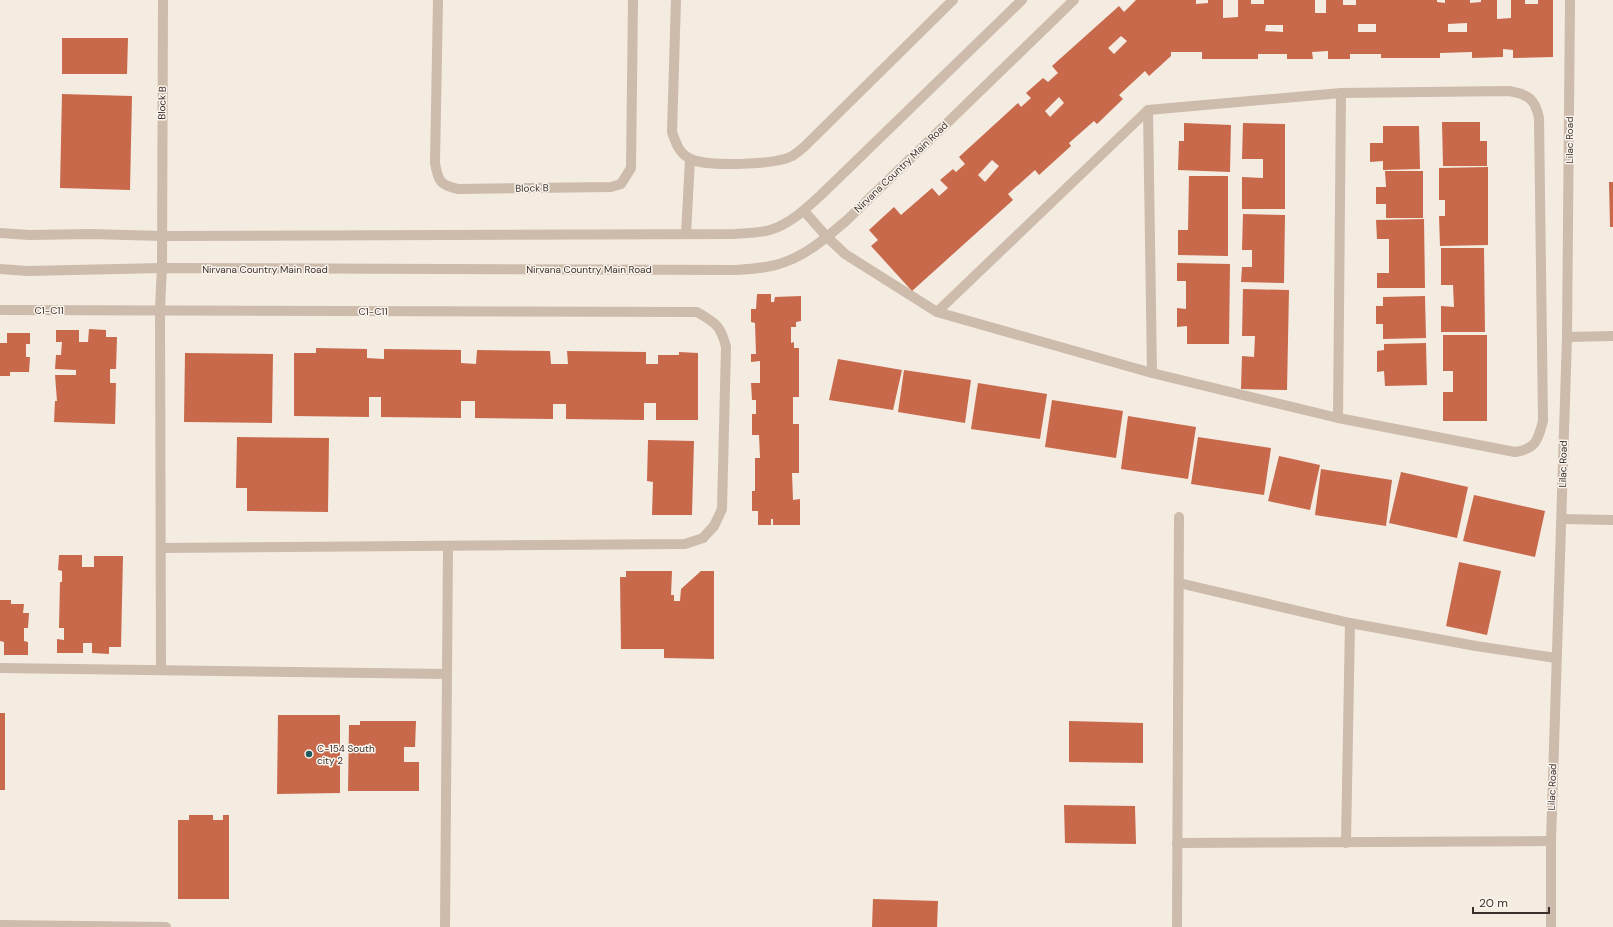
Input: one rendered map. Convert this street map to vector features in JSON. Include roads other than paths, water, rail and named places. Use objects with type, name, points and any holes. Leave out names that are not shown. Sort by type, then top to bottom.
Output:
[{"type":"street","name":"Block B","points":[[161,670],[160,310],[162,268],[163,0]]},
{"type":"street","name":"Block B","points":[[438,0],[435,162],[437,177],[445,186],[458,189],[611,187],[621,184],[631,168],[633,0]]},
{"type":"street","points":[[676,0],[672,132],[678,150],[690,159],[704,163],[765,162],[791,157],[804,147],[952,0]]},
{"type":"street","points":[[0,232],[29,235],[91,234],[162,236],[735,234],[770,229],[784,224],[804,211],[1021,0]]},
{"type":"street","name":"Nirvana Country Main Road","points":[[0,269],[28,271],[162,268],[736,270],[782,264],[801,256],[847,220],[1074,0]]},
{"type":"street","name":"Lilac Road","points":[[1551,927],[1551,842],[1567,337],[1570,0]]},
{"type":"street","points":[[804,211],[844,254],[936,312],[1152,373],[1338,418],[1515,452],[1526,451],[1533,446],[1538,437],[1543,421],[1539,118],[1537,109],[1530,98],[1522,93],[1508,91],[1341,93],[1148,110],[936,312]]},
{"type":"street","points":[[1338,418],[1341,93]]},
{"type":"street","points":[[1148,110],[1152,373]]},
{"type":"street","points":[[686,234],[690,159]]},
{"type":"street","name":"C1-C11","points":[[0,310],[697,312],[714,321],[723,334],[726,347],[722,509],[714,526],[703,538],[685,544],[448,546]]},
{"type":"street","points":[[1567,337],[1613,336]]},
{"type":"street","points":[[1177,927],[1179,517]]},
{"type":"street","points":[[1562,519],[1613,520]]},
{"type":"street","points":[[161,548],[448,546],[445,927]]},
{"type":"street","points":[[1179,583],[1350,623],[1476,646],[1556,658]]},
{"type":"street","points":[[1346,843],[1350,623]]},
{"type":"street","points":[[0,668],[447,674]]},
{"type":"street","points":[[1177,843],[1551,842]]},
{"type":"street","points":[[0,925],[166,927]]},
{"type":"place","name":"C-154 South city 2","points":[[309,754]]}]
